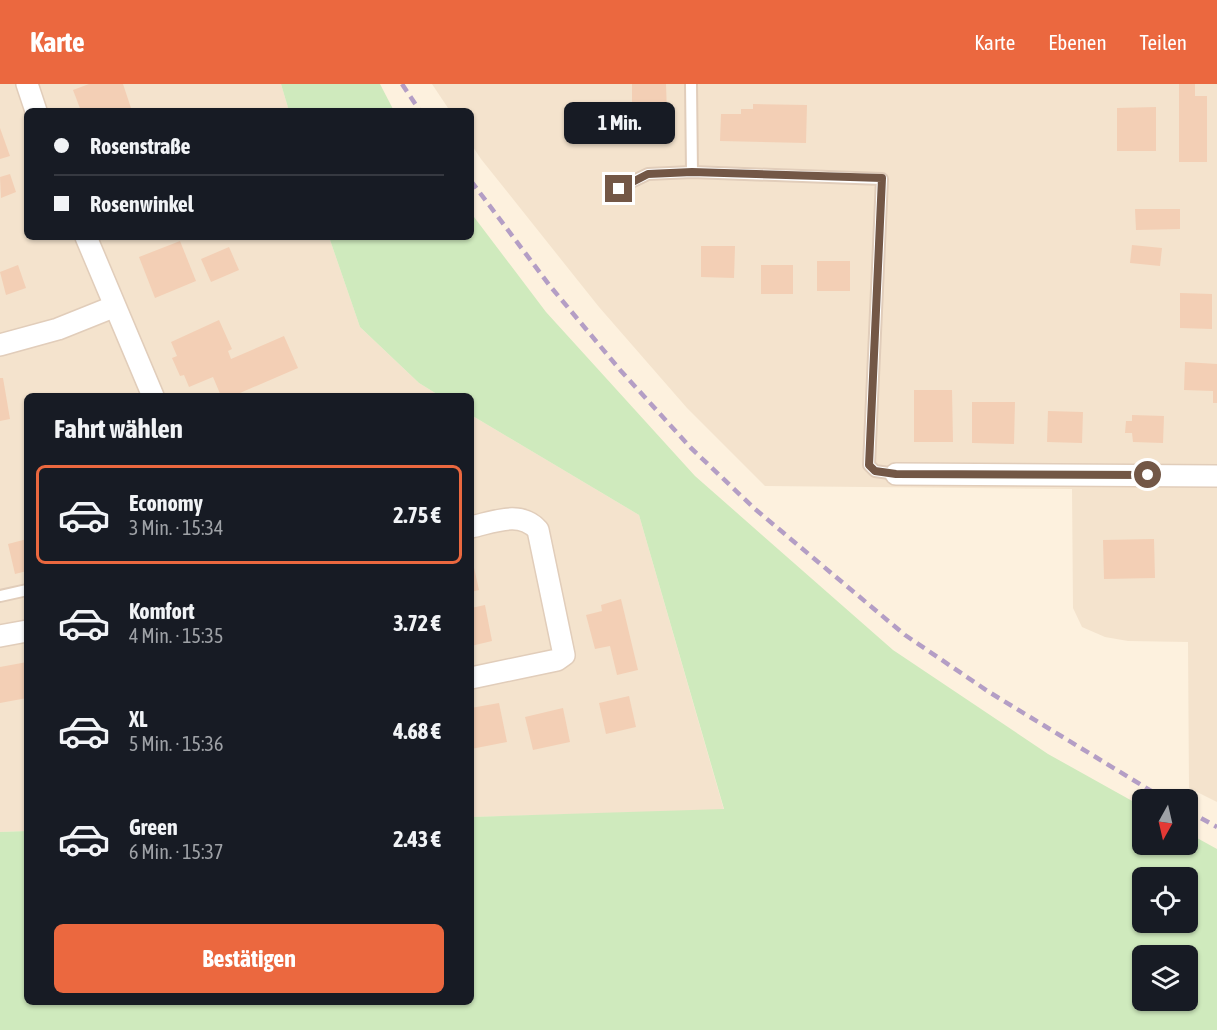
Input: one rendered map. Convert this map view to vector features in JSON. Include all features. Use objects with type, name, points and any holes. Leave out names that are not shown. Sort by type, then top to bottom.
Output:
[{"type":"street","points":[[27,84],[35,108]]},
{"type":"street","points":[[87,240],[113,307],[152,393]]},
{"type":"street","points":[[0,345],[58,329],[113,307]]},
{"type":"street","points":[[896,474],[1217,476]]},
{"type":"street","points":[[474,526],[515,518],[529,520],[538,530],[564,655],[557,660],[474,677]]},
{"type":"street","points":[[0,636],[24,632]]},
{"type":"lane","points":[[691,84],[692,172]]},
{"type":"lane","points":[[619,189],[648,174],[692,172],[882,178],[869,465],[875,471],[896,474]]},
{"type":"lane","points":[[0,596],[24,591]]},
{"type":"shaded area","points":[[0,84],[281,84],[288,108],[24,108],[24,240],[330,240],[360,327],[419,383],[435,393],[24,393],[24,831],[0,832]]},
{"type":"shaded area","points":[[432,84],[1217,84],[1217,802],[1198,792],[1198,789],[1189,788],[1188,642],[1128,641],[1105,637],[1082,627],[1073,608],[1072,489],[765,486],[687,408],[599,307],[481,159],[474,148],[474,108],[448,108]]},
{"type":"shaded area","points":[[474,417],[639,515],[724,810],[474,817]]},
{"type":"green space","points":[[281,84],[380,84],[392,108],[288,108]]},
{"type":"green space","points":[[474,217],[546,312],[695,476],[893,650],[1048,754],[1132,801],[1132,855],[1198,855],[1198,839],[1217,849],[1217,1030],[0,1030],[0,832],[24,831],[24,1005],[474,1005],[474,817],[724,809],[639,515],[474,417],[474,393],[435,393],[419,383],[360,327],[330,240],[474,240]]},
{"type":"building","points":[[89,84],[123,84],[131,108],[80,108],[73,90]]},
{"type":"building","points":[[632,84],[666,84],[667,113],[643,114],[643,135],[621,135],[621,102],[632,103]]},
{"type":"building","points":[[1179,84],[1195,84],[1195,96],[1207,96],[1207,162],[1179,162]]},
{"type":"building","points":[[753,104],[807,105],[806,143],[720,141],[721,114],[741,114],[741,109],[753,109]]},
{"type":"building","points":[[1156,107],[1156,151],[1117,151],[1117,108]]},
{"type":"building","points":[[569,111],[603,111],[604,142],[569,142]]},
{"type":"building","points":[[0,128],[10,156],[0,159]]},
{"type":"building","points":[[10,174],[16,192],[1,198],[0,177]]},
{"type":"building","points":[[1135,209],[1180,209],[1180,229],[1136,230]]},
{"type":"building","points":[[180,241],[196,281],[155,298],[139,257]]},
{"type":"building","points":[[1132,245],[1162,248],[1160,266],[1130,263]]},
{"type":"building","points":[[701,246],[735,246],[734,278],[701,277]]},
{"type":"building","points":[[229,247],[239,270],[211,282],[201,259]]},
{"type":"building","points":[[817,261],[850,261],[850,291],[817,291]]},
{"type":"building","points":[[18,265],[26,288],[6,295],[0,272]]},
{"type":"building","points":[[761,265],[793,265],[793,294],[761,294]]},
{"type":"building","points":[[1180,293],[1212,294],[1212,329],[1180,328]]},
{"type":"building","points":[[219,320],[232,349],[228,351],[231,359],[284,336],[298,368],[240,393],[220,393],[213,377],[189,387],[184,375],[180,376],[172,358],[177,356],[171,342]]},
{"type":"building","points":[[1185,362],[1217,364],[1217,403],[1213,403],[1213,391],[1184,390]]},
{"type":"building","points":[[0,378],[3,378],[10,419],[0,421]]},
{"type":"building","points":[[914,390],[952,390],[953,442],[914,442]]},
{"type":"building","points":[[972,402],[1015,402],[1014,444],[972,443]]},
{"type":"building","points":[[1048,411],[1083,412],[1082,443],[1047,442]]},
{"type":"building","points":[[1132,415],[1164,416],[1163,443],[1133,442],[1132,433],[1125,433],[1126,421],[1132,421]]},
{"type":"building","points":[[1154,539],[1155,578],[1104,579],[1103,540]]},
{"type":"building","points":[[24,540],[24,572],[15,574],[8,544]]},
{"type":"building","points":[[474,568],[479,590],[474,591]]},
{"type":"building","points":[[621,599],[638,670],[617,675],[610,646],[595,649],[586,615],[602,611],[601,605]]},
{"type":"building","points":[[485,605],[492,641],[474,645],[474,607]]},
{"type":"building","points":[[24,663],[24,699],[0,703],[0,667]]},
{"type":"building","points":[[629,696],[636,727],[606,734],[599,703]]},
{"type":"building","points":[[499,703],[507,742],[474,748],[474,707]]},
{"type":"building","points":[[563,708],[570,742],[533,750],[525,717]]},
{"type":"railway","points":[[402,84],[418,108]]},
{"type":"railway","points":[[474,185],[550,286],[621,371],[691,448],[755,509],[905,635],[989,692],[1148,789]]},
{"type":"railway","points":[[1198,817],[1217,827]]},
{"type":"route","points":[[619,189],[648,174],[692,172],[882,178],[869,465],[875,471],[896,474],[1148,475]]}]
